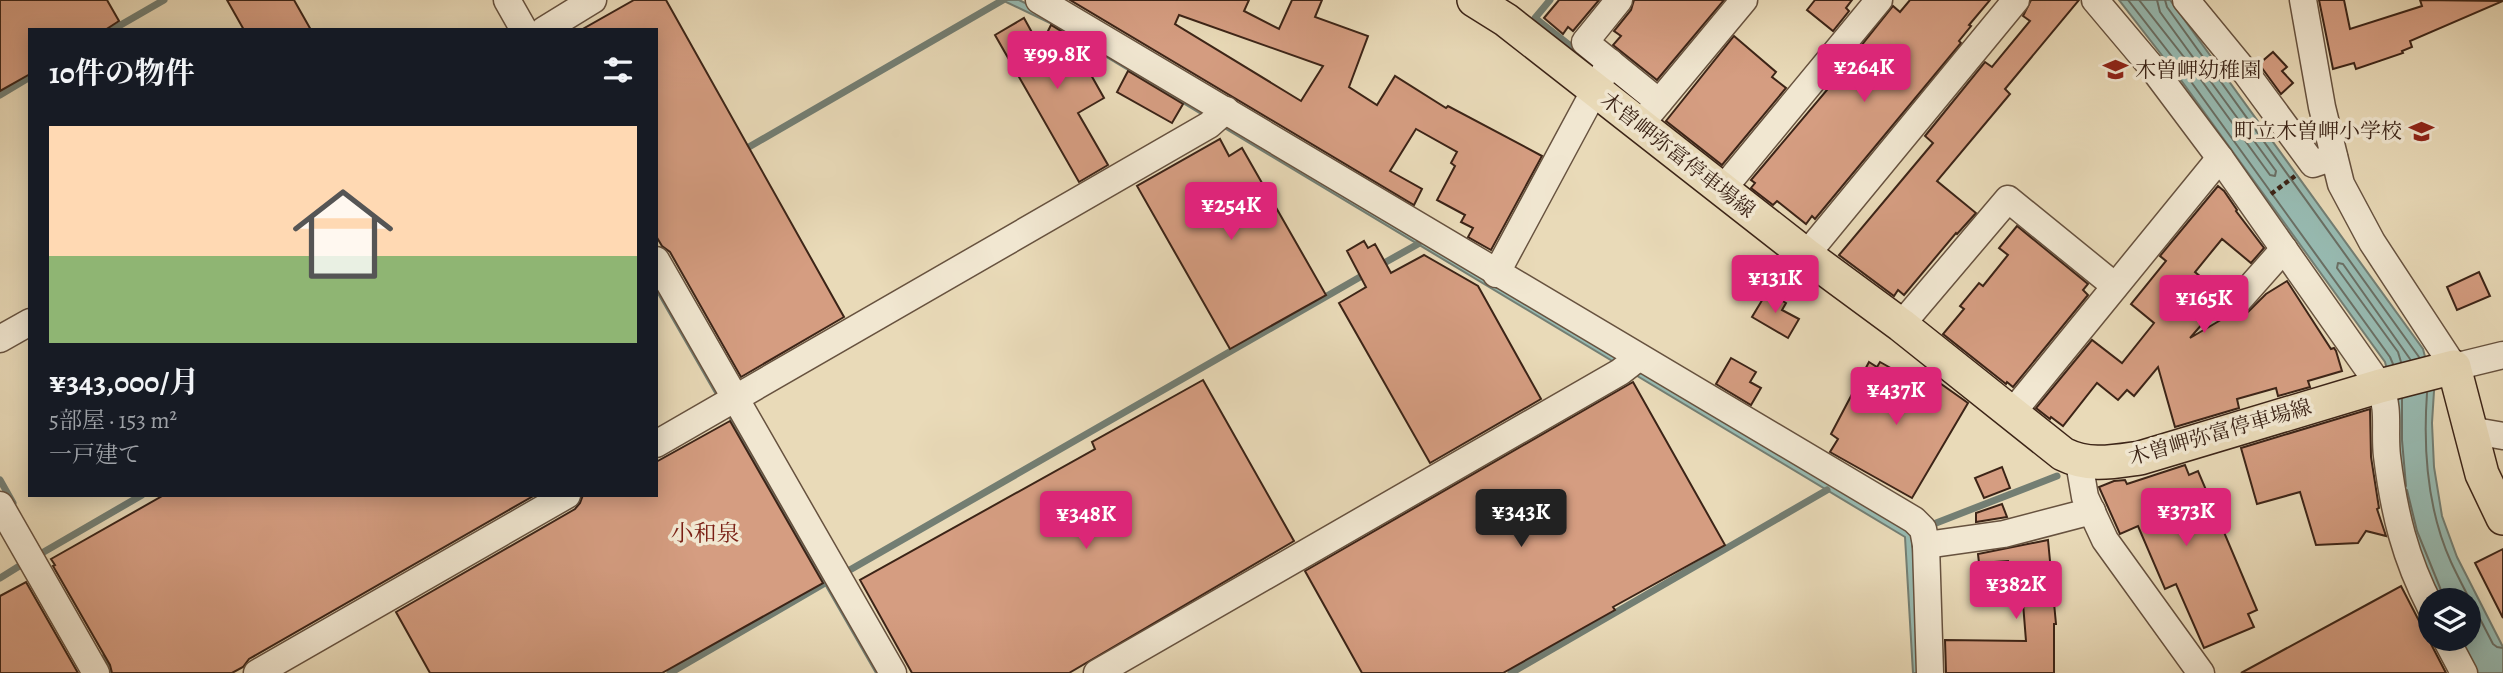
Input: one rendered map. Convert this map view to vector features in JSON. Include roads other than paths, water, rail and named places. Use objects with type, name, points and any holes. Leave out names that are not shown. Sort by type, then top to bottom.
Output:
[{"type":"main road","name":"木曽岬弥富停車場線","points":[[1474,0],[1602,76],[1649,113],[1723,190],[1902,325],[2063,454],[2079,462],[2140,458],[2449,369]]},
{"type":"main road","points":[[2449,369],[2482,474],[2503,518]]},
{"type":"street","points":[[507,0],[523,28]]},
{"type":"street","points":[[547,28],[593,0]]},
{"type":"street","points":[[1039,0],[1219,116],[1496,274],[1631,364],[1914,520],[1923,529],[1926,545],[1930,673]]},
{"type":"street","points":[[1496,274],[1602,76],[1585,42],[1619,0]]},
{"type":"street","points":[[1649,113],[1744,0]]},
{"type":"street","points":[[1723,190],[1878,0]]},
{"type":"street","points":[[1806,255],[2016,0]]},
{"type":"street","points":[[2095,0],[2154,69],[2383,386],[2391,491],[2400,535],[2421,588]]},
{"type":"street","points":[[2186,0],[2246,73],[2313,164],[2334,157]]},
{"type":"street","points":[[2303,0],[2322,107],[2341,184],[2372,242],[2449,369],[2503,355]]},
{"type":"street","points":[[658,443],[1219,116]]},
{"type":"street","points":[[2012,413],[2220,158]]},
{"type":"street","points":[[1902,325],[2008,200],[2115,286]]},
{"type":"street","points":[[2238,301],[2284,250]]},
{"type":"street","points":[[658,264],[729,402],[893,673]]},
{"type":"street","points":[[0,339],[28,323]]},
{"type":"street","points":[[1097,673],[1631,364]]},
{"type":"street","points":[[2469,430],[2503,436]]},
{"type":"street","points":[[2079,462],[2085,497],[2105,540],[2201,673]]},
{"type":"street","points":[[257,673],[564,497]]},
{"type":"street","points":[[0,505],[96,673]]},
{"type":"street","points":[[1926,545],[2004,534],[2092,511]]},
{"type":"street","points":[[2452,651],[2464,673]]},
{"type":"water","points":[[1002,0],[1019,0],[1054,17],[1912,533],[1919,673],[1913,673],[1905,537],[1050,23]]},
{"type":"water","points":[[2119,0],[2170,0],[2423,349],[2434,391],[2434,467],[2442,516],[2457,557],[2473,588],[2433,588],[2424,572],[2400,490],[2395,401],[2385,362],[2178,76]]},
{"type":"water","points":[[658,282],[882,673],[876,673],[658,293]]},
{"type":"water","points":[[2481,604],[2503,647],[2503,673],[2477,673],[2465,651],[2481,651]]},
{"type":"waterway","points":[[115,28],[164,0]]},
{"type":"waterway","points":[[742,151],[1003,0]]},
{"type":"waterway","points":[[1550,0],[1535,18],[1582,55]]},
{"type":"waterway","points":[[0,95],[28,78]]},
{"type":"waterway","points":[[1377,267],[1418,244]]},
{"type":"waterway","points":[[848,571],[1367,273]]},
{"type":"waterway","points":[[1931,525],[2057,476]]},
{"type":"waterway","points":[[0,480],[13,503]]},
{"type":"waterway","points":[[1511,673],[1827,490]]},
{"type":"waterway","points":[[42,553],[139,497]]},
{"type":"waterway","points":[[0,578],[21,565]]},
{"type":"waterway","points":[[670,673],[825,583]]},
{"type":"waterway","points":[[103,658],[111,673]]},
{"type":"place","name":"木曽岬幼稚園","points":[[2115,70]]},
{"type":"place","name":"町立木曽岬小学校","points":[[2422,131]]},
{"type":"district","name":"小和泉","points":[[705,533]]}]
